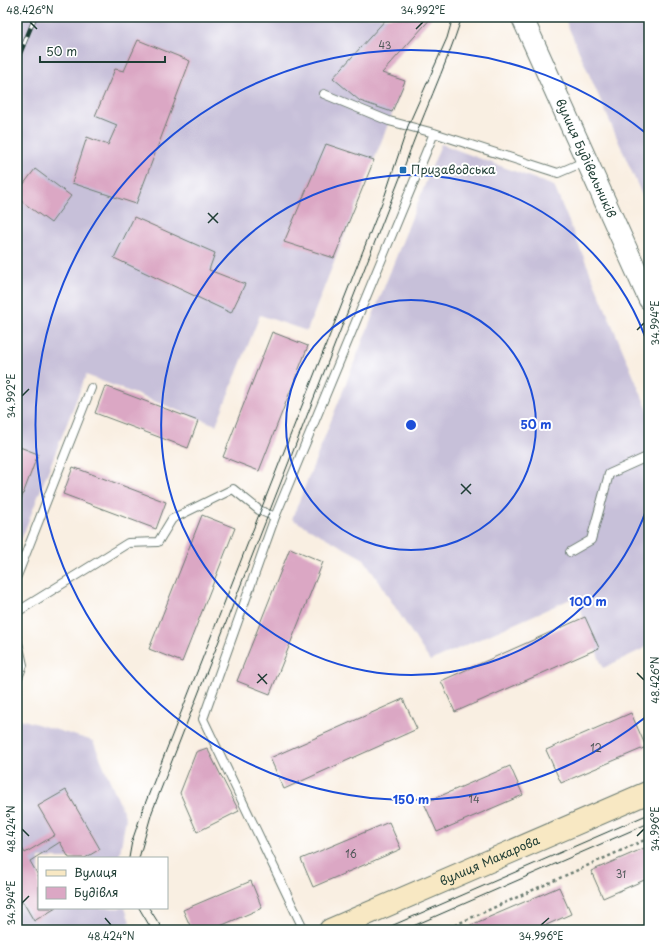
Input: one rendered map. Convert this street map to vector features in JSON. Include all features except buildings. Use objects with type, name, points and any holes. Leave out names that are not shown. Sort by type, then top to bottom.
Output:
[{"type":"main road","name":"вулиця Макарова","points":[[330,930],[649,792]]},
{"type":"street","name":"вулиця Будівельників","points":[[522,17],[649,299]]},
{"type":"lane","points":[[324,94],[389,121],[434,133],[558,173],[586,161]]},
{"type":"lane","points":[[304,930],[203,719],[275,517],[434,133]]},
{"type":"lane","points":[[17,576],[91,388]]},
{"type":"lane","points":[[570,552],[591,540],[609,474],[649,456]]},
{"type":"lane","points":[[17,612],[128,543],[158,542],[172,519],[233,490],[259,510],[275,517]]},
{"type":"lane","points":[[17,638],[23,665],[17,680]]},
{"type":"path","points":[[444,930],[649,838]]},
{"type":"shaded area","points":[[17,17],[432,17],[382,73],[405,81],[307,331],[260,315],[216,425],[86,375],[17,550]]},
{"type":"shaded area","points":[[564,17],[649,17],[649,211]]},
{"type":"shaded area","points":[[441,144],[554,186],[649,413],[649,646],[603,668],[575,597],[430,661],[364,559],[292,519]]},
{"type":"shaded area","points":[[17,718],[93,741],[126,818],[119,857],[38,857],[38,909],[125,909],[130,922],[116,930],[17,930]]},
{"type":"tram line","points":[[129,857],[132,841],[143,809],[385,195],[408,126],[447,38],[453,17]]},
{"type":"tram line","points":[[139,857],[152,812],[462,17]]},
{"type":"tram line","points":[[382,930],[649,814]]},
{"type":"tram line","points":[[404,930],[649,823]]},
{"type":"tram line","points":[[140,909],[152,930]]},
{"type":"tram line","points":[[150,909],[163,930]]},
{"type":"railway","points":[[17,61],[35,17]]},
{"type":"place","name":"Призаводська","points":[[403,170]]}]
